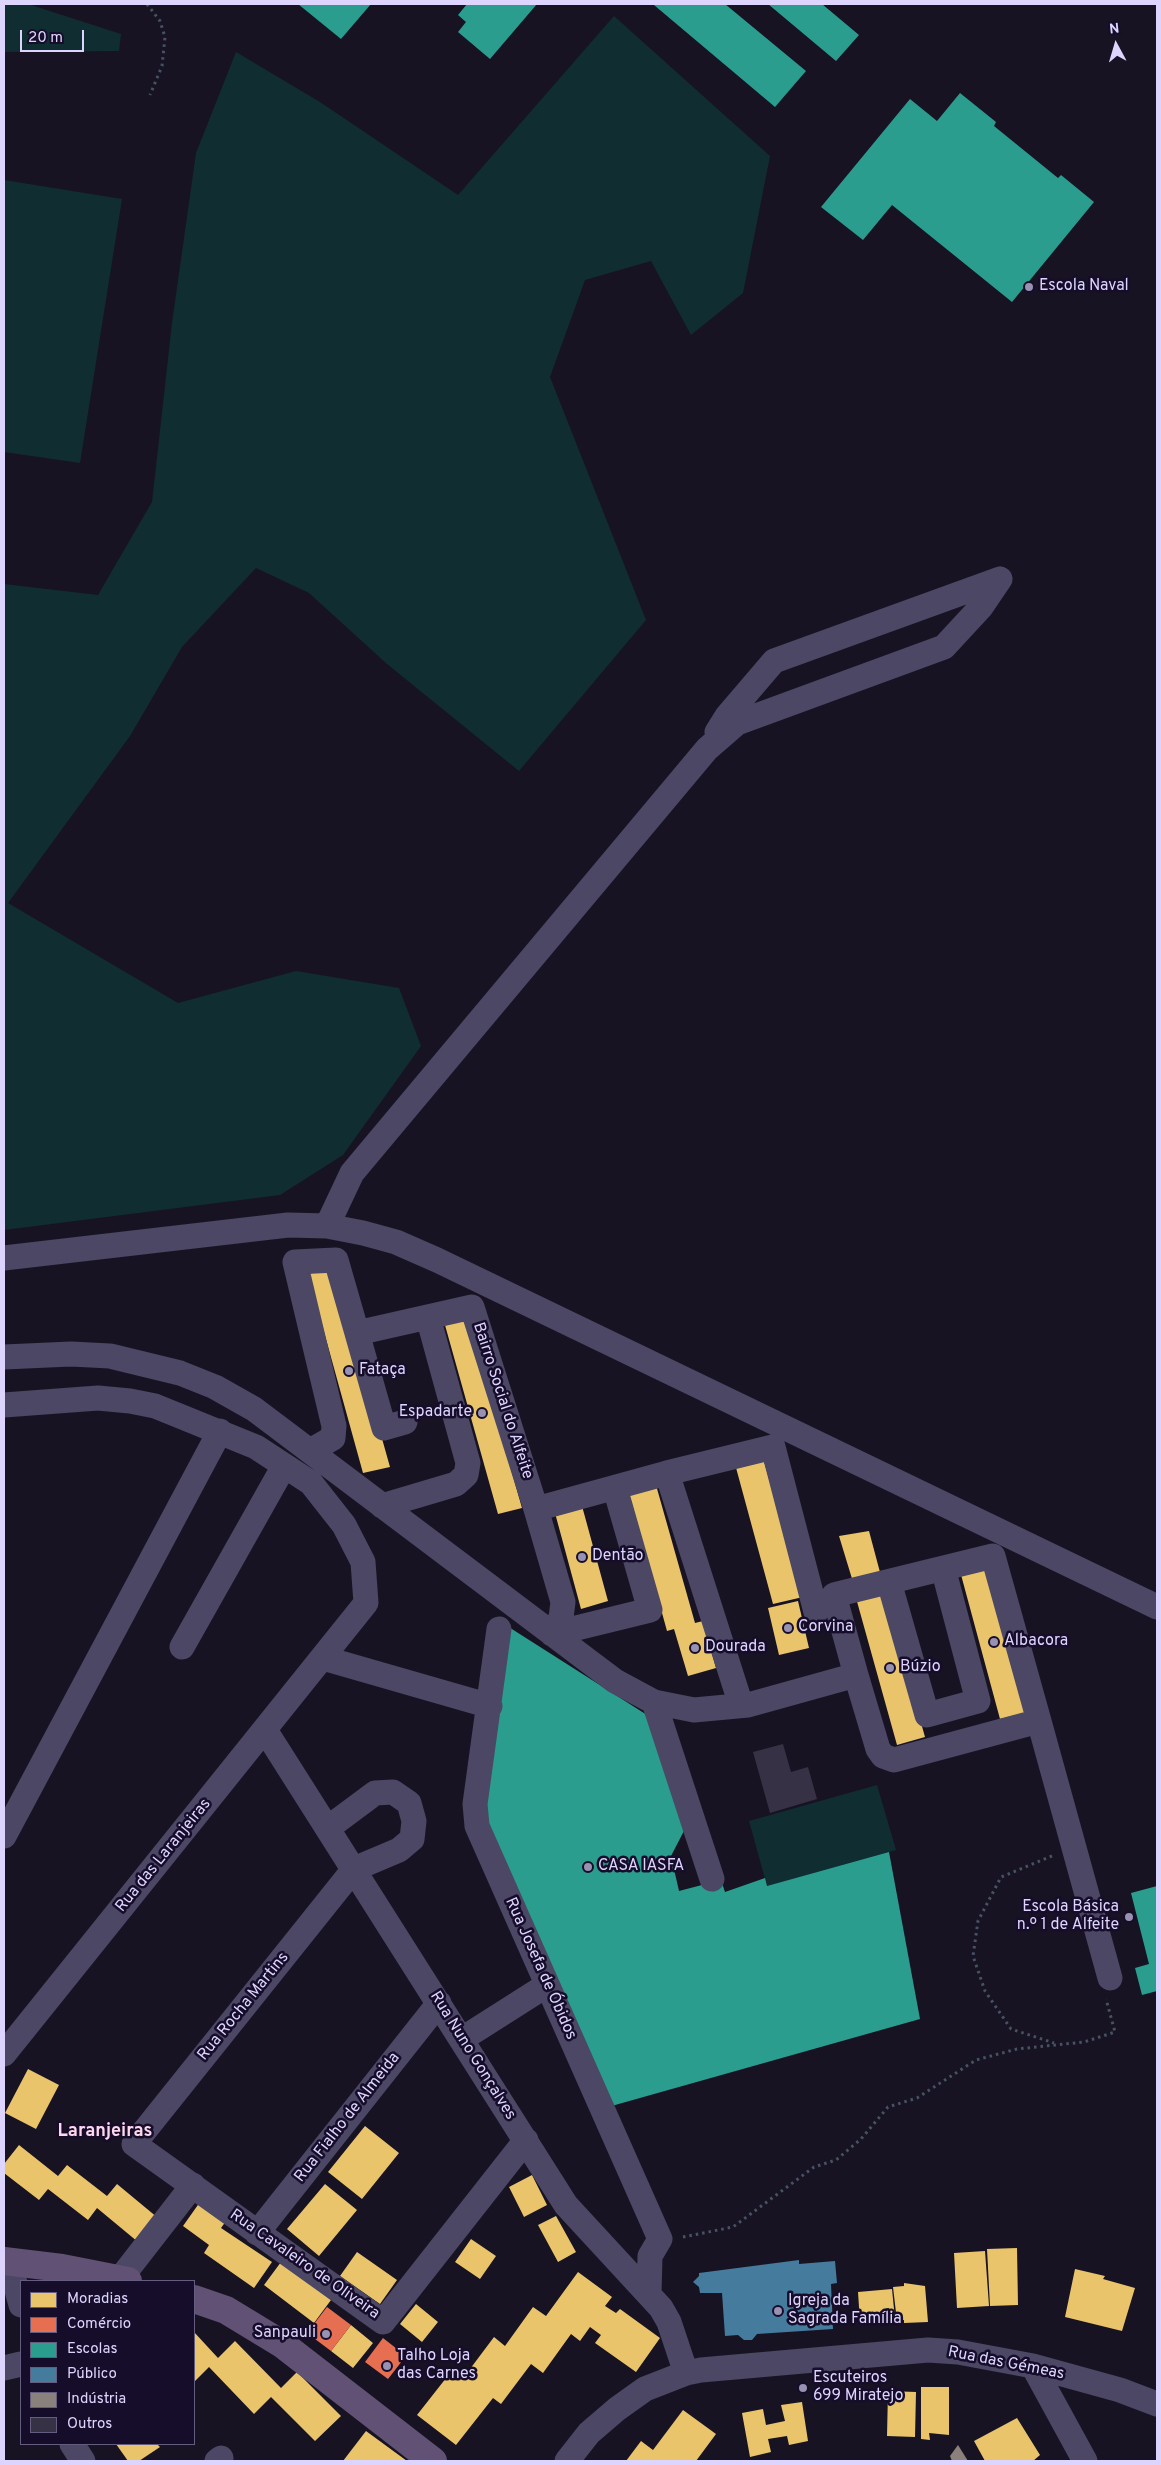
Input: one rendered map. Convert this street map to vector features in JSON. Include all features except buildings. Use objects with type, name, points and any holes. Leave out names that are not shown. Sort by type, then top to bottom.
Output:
[{"type":"main road","points":[[6,2261],[124,2280]]},
{"type":"main road","points":[[195,2299],[226,2310],[282,2344],[433,2461]]},
{"type":"street","points":[[327,1226],[352,1173],[707,749],[736,723],[944,647],[981,607],[1000,579],[774,661],[727,716],[707,749]]},
{"type":"street","points":[[4,1258],[288,1225],[327,1226],[363,1232],[396,1242],[437,1260],[1157,1607]]},
{"type":"street","points":[[310,1451],[333,1438],[334,1426],[295,1262],[336,1260],[384,1428],[405,1422]]},
{"type":"street","name":"Bairro Social do Alfeite","points":[[357,1333],[472,1307],[536,1509],[563,1602],[561,1618],[552,1634]]},
{"type":"street","points":[[382,1506],[456,1484],[466,1475],[468,1463],[428,1317]]},
{"type":"street","points":[[4,1357],[71,1354],[110,1356],[142,1362],[180,1373],[215,1387],[254,1409],[615,1682],[654,1702],[694,1710],[741,1706],[856,1675]]},
{"type":"street","name":"Rua das Laranjeiras","points":[[4,1405],[98,1398],[130,1401],[155,1406],[256,1447],[311,1483],[344,1525],[362,1562],[366,1603],[4,2054]]},
{"type":"street","points":[[4,1836],[220,1431]]},
{"type":"street","points":[[536,1509],[667,1473],[773,1447],[816,1612]]},
{"type":"street","points":[[182,1647],[284,1466]]},
{"type":"street","points":[[667,1473],[741,1706]]},
{"type":"street","points":[[552,1634],[650,1610],[615,1488]]},
{"type":"street","points":[[1039,1721],[894,1760],[884,1756],[878,1748],[834,1595],[993,1556],[1039,1721],[1074,1847],[1110,1978]]},
{"type":"street","points":[[889,1582],[926,1715],[978,1700],[943,1568]]},
{"type":"street","name":"Rua Josefa de Óbidos","points":[[499,1629],[490,1706],[475,1804],[477,1826],[660,2239]]},
{"type":"street","points":[[323,1658],[490,1706]]},
{"type":"street","points":[[654,1702],[712,1879]]},
{"type":"street","name":"Rua Nuno Gonçalves","points":[[265,1730],[566,2205],[661,2308],[694,2371]]},
{"type":"street","points":[[328,1828],[374,1793],[393,1792],[408,1802],[414,1821],[412,1839],[399,1850],[354,1869]]},
{"type":"street","name":"Rua Rocha Martins","points":[[134,2144],[354,1869]]},
{"type":"street","points":[[462,2039],[547,1985]]},
{"type":"street","name":"Rua Fialho de Almeida","points":[[257,2233],[438,2003]]},
{"type":"street","name":"Rua Cavaleiro de Oliveira","points":[[134,2144],[383,2322],[526,2140]]},
{"type":"street","points":[[124,2280],[193,2185]]},
{"type":"street","points":[[649,2295],[650,2256],[660,2239]]},
{"type":"street","points":[[6,2261],[20,2303]]},
{"type":"street","name":"Rua das Gémeas","points":[[567,2461],[588,2433],[645,2389],[694,2371],[928,2350],[958,2352],[1033,2366],[1120,2390],[1157,2404]]},
{"type":"street","points":[[4,2368],[20,2364]]},
{"type":"street","points":[[1033,2366],[1085,2461]]},
{"type":"street","points":[[73,2445],[83,2461]]},
{"type":"path","points":[[147,4],[160,21],[165,36],[162,66],[150,95]]},
{"type":"path","points":[[1057,2044],[1010,2029],[985,1991],[974,1956],[978,1921],[1002,1877],[1074,1847]]},
{"type":"path","points":[[660,2239],[696,2235],[733,2227],[814,2167],[836,2160],[861,2139],[888,2106],[918,2098],[976,2060],[1017,2049],[1084,2042],[1114,2032]]},
{"type":"green space","points":[[4,4],[28,4],[121,34],[119,51],[4,52]]},
{"type":"green space","points":[[614,16],[770,156],[743,293],[691,335],[651,261],[585,280],[550,377],[646,620],[519,771],[387,664],[309,593],[256,568],[182,647],[130,736],[8,903],[178,1003],[296,971],[399,988],[421,1046],[343,1155],[280,1195],[4,1230],[4,584],[98,595],[152,502],[172,323],[196,153],[236,52],[320,102],[458,195]]},
{"type":"green space","points":[[4,180],[122,199],[80,463],[4,452]]},
{"type":"green space","points":[[877,1785],[896,1850],[767,1886],[749,1821]]},
{"type":"place","name":"Escola Naval","points":[[1029,287]]},
{"type":"place","name":"Fataça","points":[[349,1371]]},
{"type":"place","name":"Espadarte","points":[[482,1413]]},
{"type":"place","name":"Dentão","points":[[582,1557]]},
{"type":"place","name":"Corvina","points":[[788,1628]]},
{"type":"place","name":"Albacora","points":[[994,1642]]},
{"type":"place","name":"Dourada","points":[[695,1648]]},
{"type":"place","name":"Búzio","points":[[890,1668]]},
{"type":"place","name":"CASA IASFA","points":[[588,1867]]},
{"type":"place","name":"Escola Básica n.º 1 de Alfeite","points":[[1129,1917]]},
{"type":"place","name":"Igreja da Sagrada Família","points":[[778,2311]]},
{"type":"place","name":"Sanpauli","points":[[326,2334]]},
{"type":"place","name":"Talho Loja das Carnes","points":[[387,2366]]},
{"type":"place","name":"Escuteiros 699 Miratejo","points":[[803,2388]]},
{"type":"district","name":"Laranjeiras","points":[[105,2132]]}]
